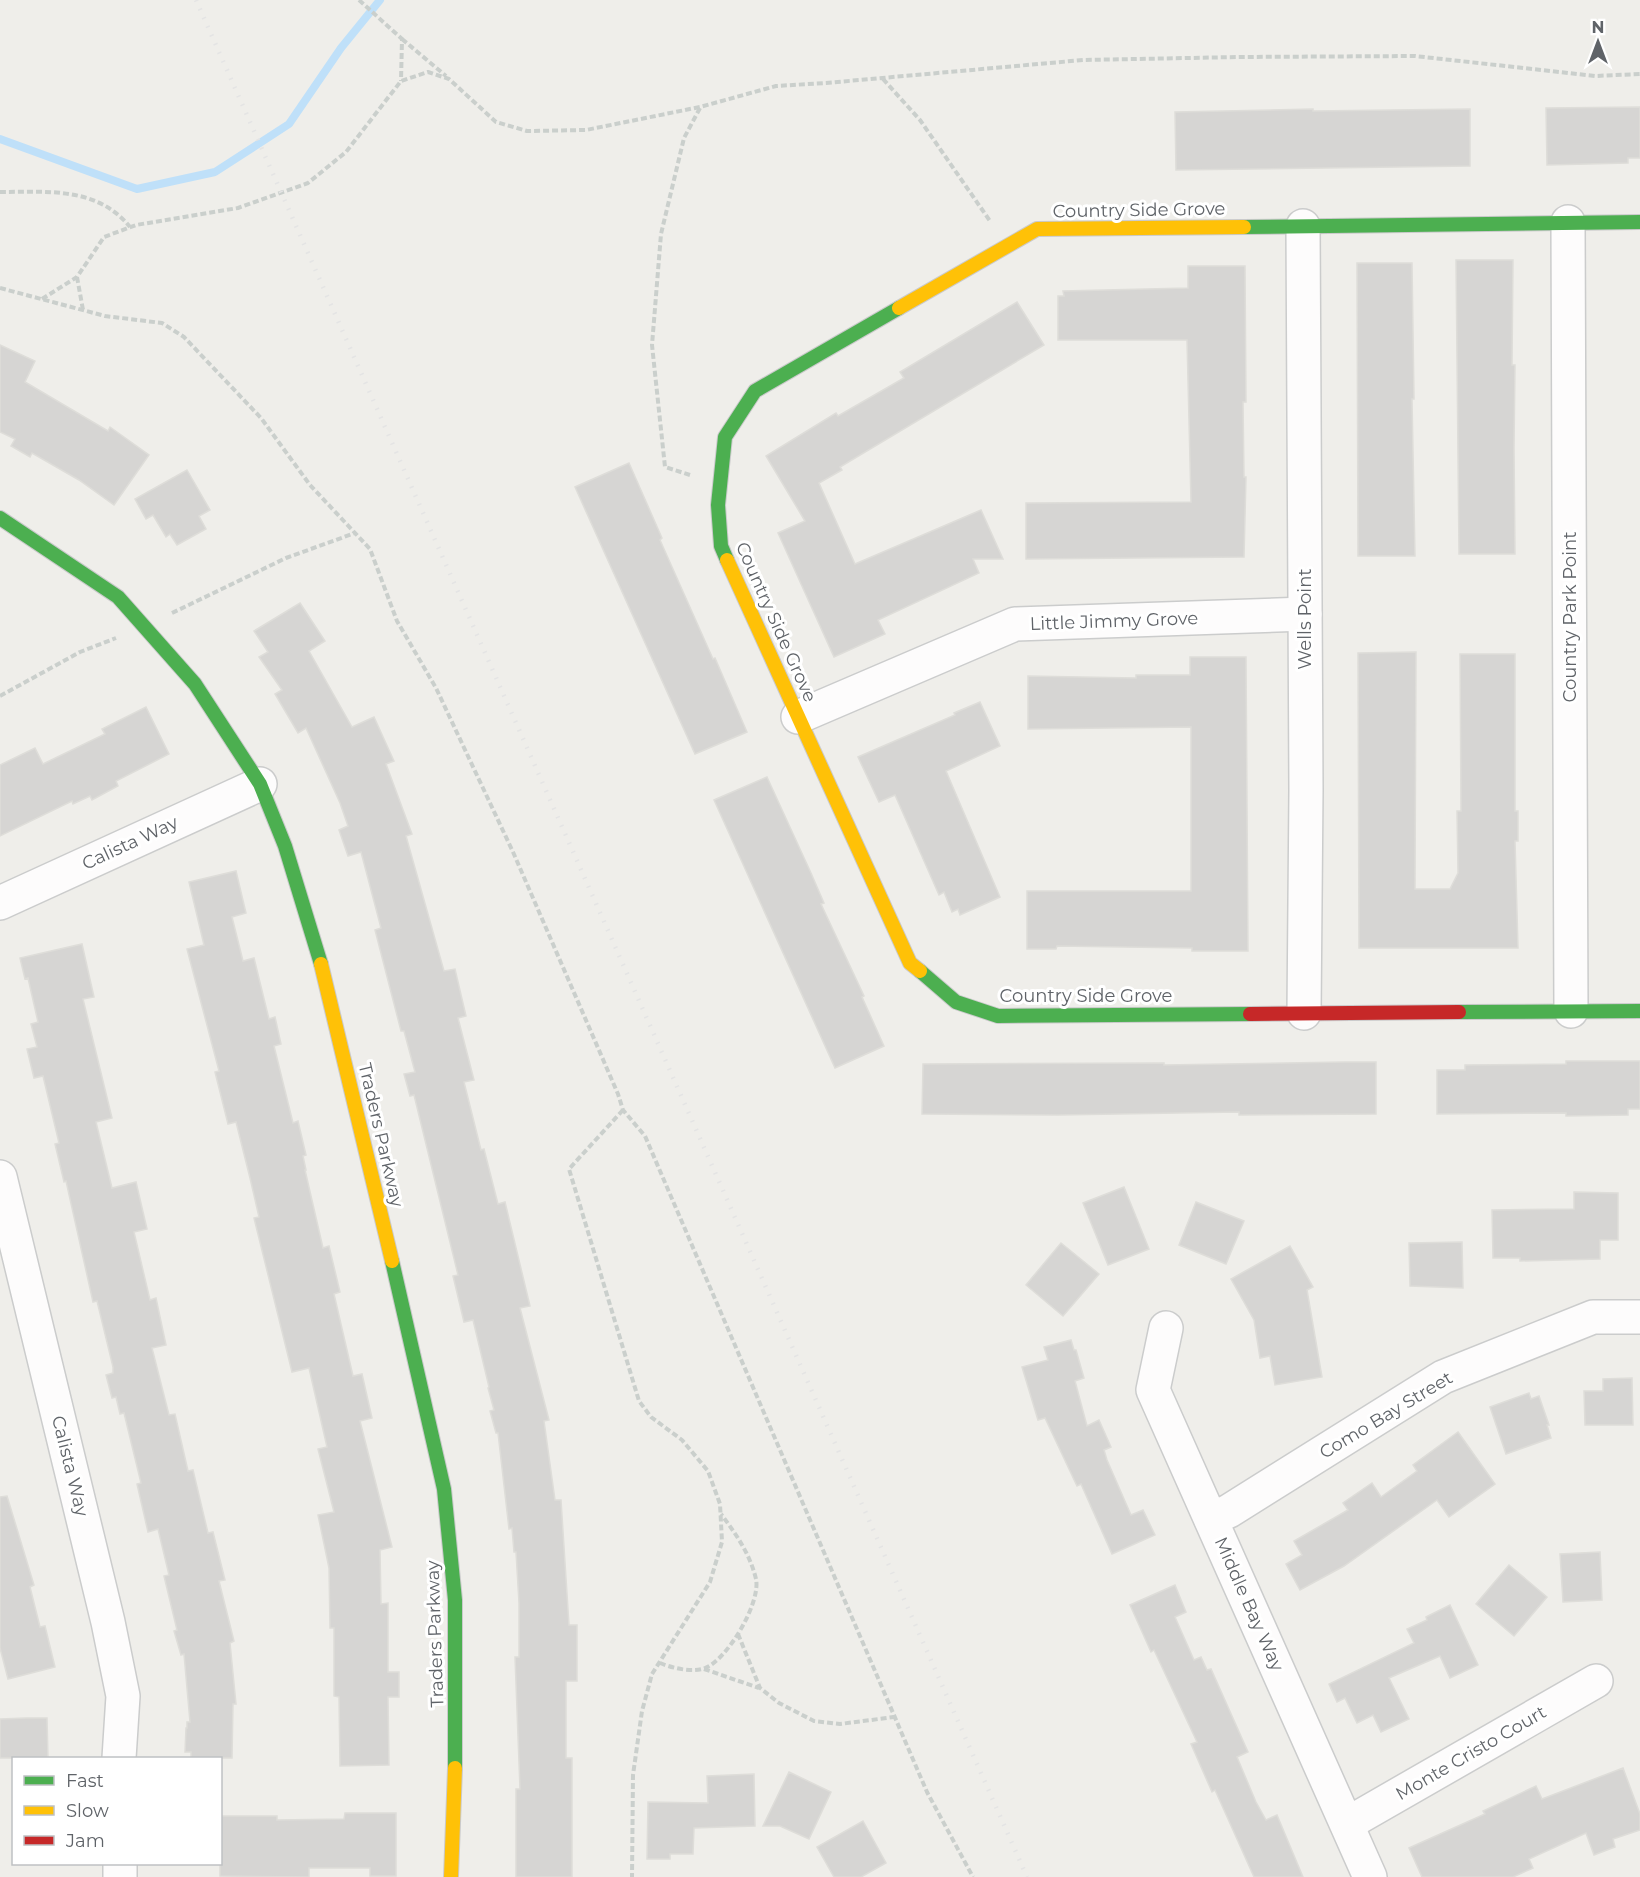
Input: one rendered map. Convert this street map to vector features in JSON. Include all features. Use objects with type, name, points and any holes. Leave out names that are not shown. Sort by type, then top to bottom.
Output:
[{"type":"street","name":"Country Park Point","points":[[1569,222],[1571,1011]]},
{"type":"street","name":"Country Side Grove","points":[[1640,222],[1037,229],[755,391],[724,437],[718,505],[721,546],[910,963],[956,1002],[998,1016],[1640,1011]]},
{"type":"street","name":"Wells Point","points":[[1303,225],[1306,790],[1304,1013]]},
{"type":"street","name":"Traders Parkway","points":[[0,518],[118,597],[195,684],[260,784],[285,846],[322,967],[418,1368],[444,1490],[455,1600],[455,1776],[451,1877]]},
{"type":"street","name":"Little Jimmy Grove","points":[[798,717],[1015,624],[1305,614]]},
{"type":"street","name":"Calista Way","points":[[0,903],[260,784]]},
{"type":"street","name":"Calista Way","points":[[0,1177],[108,1622],[123,1696],[119,1757]]},
{"type":"street","name":"Como Bay Street","points":[[1211,1519],[1229,1511],[1443,1377],[1593,1317],[1640,1317]]},
{"type":"street","name":"Middle Bay Way","points":[[1166,1328],[1153,1390],[1370,1877]]},
{"type":"street","name":"Monte Cristo Court","points":[[1347,1824],[1596,1682]]},
{"type":"path","points":[[359,0],[496,122],[527,131],[586,129],[700,107],[776,86],[1083,60],[1415,56],[1595,76],[1640,74]]},
{"type":"path","points":[[401,81],[402,39]]},
{"type":"path","points":[[42,299],[77,277],[104,237],[129,227],[238,208],[308,183],[346,152],[401,81],[428,72],[449,79]]},
{"type":"path","points":[[883,78],[920,120],[1007,246]]},
{"type":"path","points":[[700,107],[684,138],[661,234],[652,345],[665,467],[681,474],[720,482]]},
{"type":"path","points":[[0,192],[58,192],[82,195],[122,217],[129,227]]},
{"type":"path","points":[[77,277],[83,310]]},
{"type":"path","points":[[0,288],[105,316],[162,323],[184,337],[261,418],[310,485],[370,549],[397,621],[436,688],[503,832],[623,1110],[645,1136],[927,1792],[973,1877]]},
{"type":"path","points":[[0,696],[80,652],[144,626],[286,558],[355,533]]},
{"type":"path","points":[[623,1110],[569,1169],[639,1401],[651,1418],[682,1440],[708,1471],[720,1504],[722,1542],[710,1582],[652,1674],[642,1711],[633,1775],[632,1877]]},
{"type":"path","points":[[703,1669],[719,1661],[738,1633],[750,1612],[757,1582],[743,1543],[720,1514]]},
{"type":"path","points":[[738,1633],[760,1688]]},
{"type":"path","points":[[660,1663],[674,1668],[703,1669],[760,1688],[779,1703],[814,1721],[840,1724],[894,1717]]},
{"type":"building","points":[[1640,107],[1640,158],[1628,158],[1628,163],[1547,165],[1546,108]]},
{"type":"building","points":[[1313,109],[1313,111],[1470,109],[1470,166],[1176,170],[1175,112]]},
{"type":"building","points":[[1456,260],[1513,260],[1515,554],[1459,554]]},
{"type":"building","points":[[1357,263],[1412,263],[1415,556],[1358,556]]},
{"type":"building","points":[[1188,266],[1245,266],[1244,557],[1026,559],[1026,503],[1191,502],[1187,340],[1058,340],[1058,296],[1064,296],[1063,291],[1188,288]]},
{"type":"building","points":[[1017,302],[1044,345],[840,467],[842,470],[819,483],[855,564],[981,510],[1003,559],[973,559],[979,573],[878,620],[885,634],[834,657],[778,533],[805,521],[766,456],[836,413],[838,416],[904,378],[900,372]]},
{"type":"building","points":[[0,345],[35,361],[25,382],[108,431],[110,427],[149,455],[114,505],[79,480],[32,453],[30,457],[11,446],[15,439],[0,432]]},
{"type":"building","points":[[629,463],[662,538],[660,540],[747,732],[695,754],[575,487]]},
{"type":"building","points":[[187,470],[210,510],[199,516],[206,529],[177,545],[170,534],[166,537],[153,515],[146,519],[135,499]]},
{"type":"building","points":[[300,603],[325,641],[309,651],[352,727],[374,717],[394,761],[386,764],[412,834],[406,836],[444,971],[455,969],[466,1016],[458,1018],[474,1080],[464,1082],[481,1150],[484,1149],[498,1204],[505,1202],[530,1306],[520,1308],[549,1420],[544,1421],[555,1500],[561,1500],[569,1625],[577,1625],[577,1681],[566,1681],[566,1758],[572,1758],[572,1877],[516,1877],[516,1789],[520,1789],[515,1657],[519,1657],[519,1603],[516,1552],[514,1552],[512,1528],[509,1529],[498,1433],[496,1433],[490,1411],[494,1410],[473,1320],[464,1322],[453,1276],[458,1275],[414,1095],[410,1096],[404,1074],[415,1072],[404,1031],[401,1031],[375,930],[381,928],[361,852],[348,856],[339,830],[348,826],[340,803],[306,728],[298,733],[275,694],[282,690],[259,657],[268,652],[254,631]]},
{"type":"building","points":[[1416,652],[1415,889],[1450,889],[1458,873],[1457,811],[1461,811],[1460,654],[1515,654],[1515,811],[1518,811],[1518,841],[1515,841],[1518,948],[1359,948],[1358,653]]},
{"type":"building","points":[[1190,657],[1246,657],[1248,951],[1057,946],[1056,949],[1027,949],[1027,891],[1191,891],[1191,727],[1028,729],[1028,676],[1136,678],[1136,675],[1190,675]]},
{"type":"building","points":[[980,702],[1000,746],[946,771],[1000,897],[960,915],[958,909],[952,912],[944,892],[939,895],[895,795],[879,802],[858,757]]},
{"type":"building","points":[[146,707],[169,754],[116,781],[118,786],[92,800],[90,796],[73,804],[72,801],[0,836],[0,765],[35,748],[43,764],[105,734],[102,729]]},
{"type":"building","points":[[767,777],[811,873],[824,903],[821,904],[864,996],[862,997],[884,1046],[835,1068],[714,800]]},
{"type":"building","points":[[236,871],[246,913],[232,917],[243,961],[254,958],[269,1019],[275,1017],[281,1044],[274,1046],[293,1123],[298,1121],[306,1155],[303,1156],[305,1170],[323,1248],[329,1246],[340,1292],[334,1294],[353,1376],[362,1374],[372,1418],[360,1421],[392,1547],[380,1550],[381,1604],[388,1603],[388,1672],[399,1672],[399,1697],[388,1697],[389,1765],[340,1766],[339,1697],[334,1696],[334,1628],[330,1628],[329,1568],[318,1515],[334,1512],[318,1449],[327,1447],[309,1368],[292,1372],[254,1218],[259,1217],[250,1178],[236,1122],[228,1124],[215,1072],[219,1071],[187,949],[204,945],[189,882]]},
{"type":"building","points":[[82,944],[94,997],[83,999],[112,1118],[96,1122],[112,1188],[136,1182],[147,1229],[134,1232],[150,1300],[156,1298],[166,1345],[152,1348],[169,1415],[175,1414],[188,1471],[193,1470],[208,1533],[213,1532],[225,1580],[219,1581],[234,1641],[230,1643],[236,1704],[233,1704],[232,1758],[191,1757],[191,1752],[185,1752],[187,1722],[190,1722],[184,1654],[181,1655],[174,1631],[177,1630],[164,1576],[169,1575],[158,1529],[148,1532],[137,1484],[141,1483],[124,1413],[120,1414],[116,1397],[112,1398],[106,1375],[113,1373],[113,1367],[97,1301],[93,1302],[66,1181],[64,1182],[55,1144],[59,1143],[43,1076],[34,1078],[27,1049],[37,1047],[31,1024],[38,1022],[28,978],[25,979],[20,958]]},
{"type":"building","points":[[1566,1061],[1640,1061],[1640,1109],[1628,1109],[1628,1115],[1437,1114],[1437,1070],[1465,1070],[1465,1065],[1566,1064]]},
{"type":"building","points":[[1376,1062],[1376,1114],[1239,1115],[1239,1112],[1058,1115],[922,1114],[923,1064],[1164,1063],[1164,1065]]},
{"type":"building","points":[[1124,1187],[1149,1249],[1108,1265],[1083,1203]]},
{"type":"building","points":[[1574,1192],[1618,1193],[1618,1240],[1600,1240],[1600,1259],[1520,1261],[1520,1258],[1493,1258],[1492,1210],[1574,1209]]},
{"type":"building","points":[[1196,1202],[1244,1221],[1226,1264],[1179,1245]]},
{"type":"building","points":[[1462,1242],[1463,1288],[1410,1286],[1409,1243]]},
{"type":"building","points":[[1061,1243],[1099,1274],[1063,1316],[1026,1285]]},
{"type":"building","points":[[1290,1246],[1313,1287],[1307,1290],[1322,1377],[1275,1385],[1270,1356],[1260,1358],[1254,1320],[1231,1279]]},
{"type":"building","points":[[1071,1340],[1084,1378],[1075,1381],[1087,1426],[1099,1420],[1111,1447],[1104,1450],[1107,1460],[1131,1515],[1143,1510],[1155,1535],[1112,1554],[1081,1484],[1077,1486],[1045,1418],[1038,1420],[1022,1367],[1048,1360],[1044,1347]]},
{"type":"building","points":[[1632,1378],[1633,1425],[1585,1425],[1584,1391],[1603,1391],[1603,1379]]},
{"type":"building","points":[[1529,1393],[1531,1399],[1539,1396],[1551,1438],[1506,1454],[1490,1407]]},
{"type":"building","points":[[1458,1432],[1495,1484],[1449,1517],[1437,1500],[1344,1566],[1300,1590],[1286,1564],[1302,1555],[1294,1541],[1348,1510],[1343,1503],[1372,1483],[1381,1497],[1417,1471],[1413,1465]]},
{"type":"building","points":[[7,1496],[34,1585],[30,1587],[40,1627],[45,1626],[55,1667],[8,1679],[0,1648],[0,1497]]},
{"type":"building","points":[[1600,1552],[1602,1600],[1563,1602],[1560,1554]]},
{"type":"building","points":[[1509,1565],[1547,1597],[1514,1636],[1476,1604]]},
{"type":"building","points":[[1175,1585],[1186,1612],[1175,1617],[1194,1660],[1201,1657],[1207,1670],[1211,1669],[1248,1752],[1237,1757],[1256,1802],[1266,1820],[1277,1815],[1303,1877],[1254,1877],[1215,1790],[1212,1792],[1191,1744],[1197,1742],[1130,1605]]},
{"type":"building","points":[[1450,1605],[1478,1665],[1450,1678],[1440,1656],[1389,1678],[1409,1719],[1381,1732],[1373,1715],[1357,1723],[1345,1698],[1337,1702],[1329,1684],[1414,1643],[1407,1629],[1427,1620],[1426,1617]]},
{"type":"building","points":[[47,1718],[48,1757],[0,1758],[0,1719]]},
{"type":"building","points":[[1623,1768],[1640,1814],[1640,1830],[1613,1839],[1615,1847],[1594,1855],[1586,1833],[1529,1859],[1533,1868],[1513,1877],[1422,1877],[1409,1848],[1485,1814],[1483,1811],[1536,1786],[1542,1799]]},
{"type":"building","points":[[789,1772],[831,1792],[809,1839],[780,1826],[763,1826]]},
{"type":"building","points":[[754,1774],[755,1826],[694,1828],[693,1854],[670,1854],[670,1859],[647,1859],[648,1802],[708,1803],[707,1776]]},
{"type":"building","points":[[345,1813],[396,1813],[396,1876],[370,1876],[370,1868],[309,1868],[309,1877],[220,1876],[222,1816],[277,1816],[277,1820],[344,1819]]},
{"type":"building","points":[[863,1821],[886,1863],[861,1877],[834,1877],[817,1847]]},
{"type":"waterway","points":[[0,139],[137,189],[215,172],[289,124],[341,48],[380,0]]},
{"type":"railway","points":[[196,0],[1027,1877]]},
{"type":"traffic: fast","points":[[1244,227],[1640,222]]},
{"type":"traffic: fast","points":[[727,560],[721,546],[718,505],[725,437],[755,391],[899,308]]},
{"type":"traffic: fast","points":[[0,518],[118,597],[195,684],[260,784],[285,846],[321,964]]},
{"type":"traffic: fast","points":[[920,971],[956,1002],[998,1016],[1250,1014]]},
{"type":"traffic: fast","points":[[1459,1012],[1640,1011]]},
{"type":"traffic: fast","points":[[392,1261],[444,1489],[455,1600],[455,1768]]},
{"type":"traffic: slow","points":[[899,308],[1037,229],[1244,227]]},
{"type":"traffic: slow","points":[[727,560],[910,963],[920,971]]},
{"type":"traffic: slow","points":[[321,964],[392,1261]]},
{"type":"traffic: slow","points":[[451,1877],[455,1768]]},
{"type":"traffic: jam","points":[[1250,1014],[1459,1012]]}]
